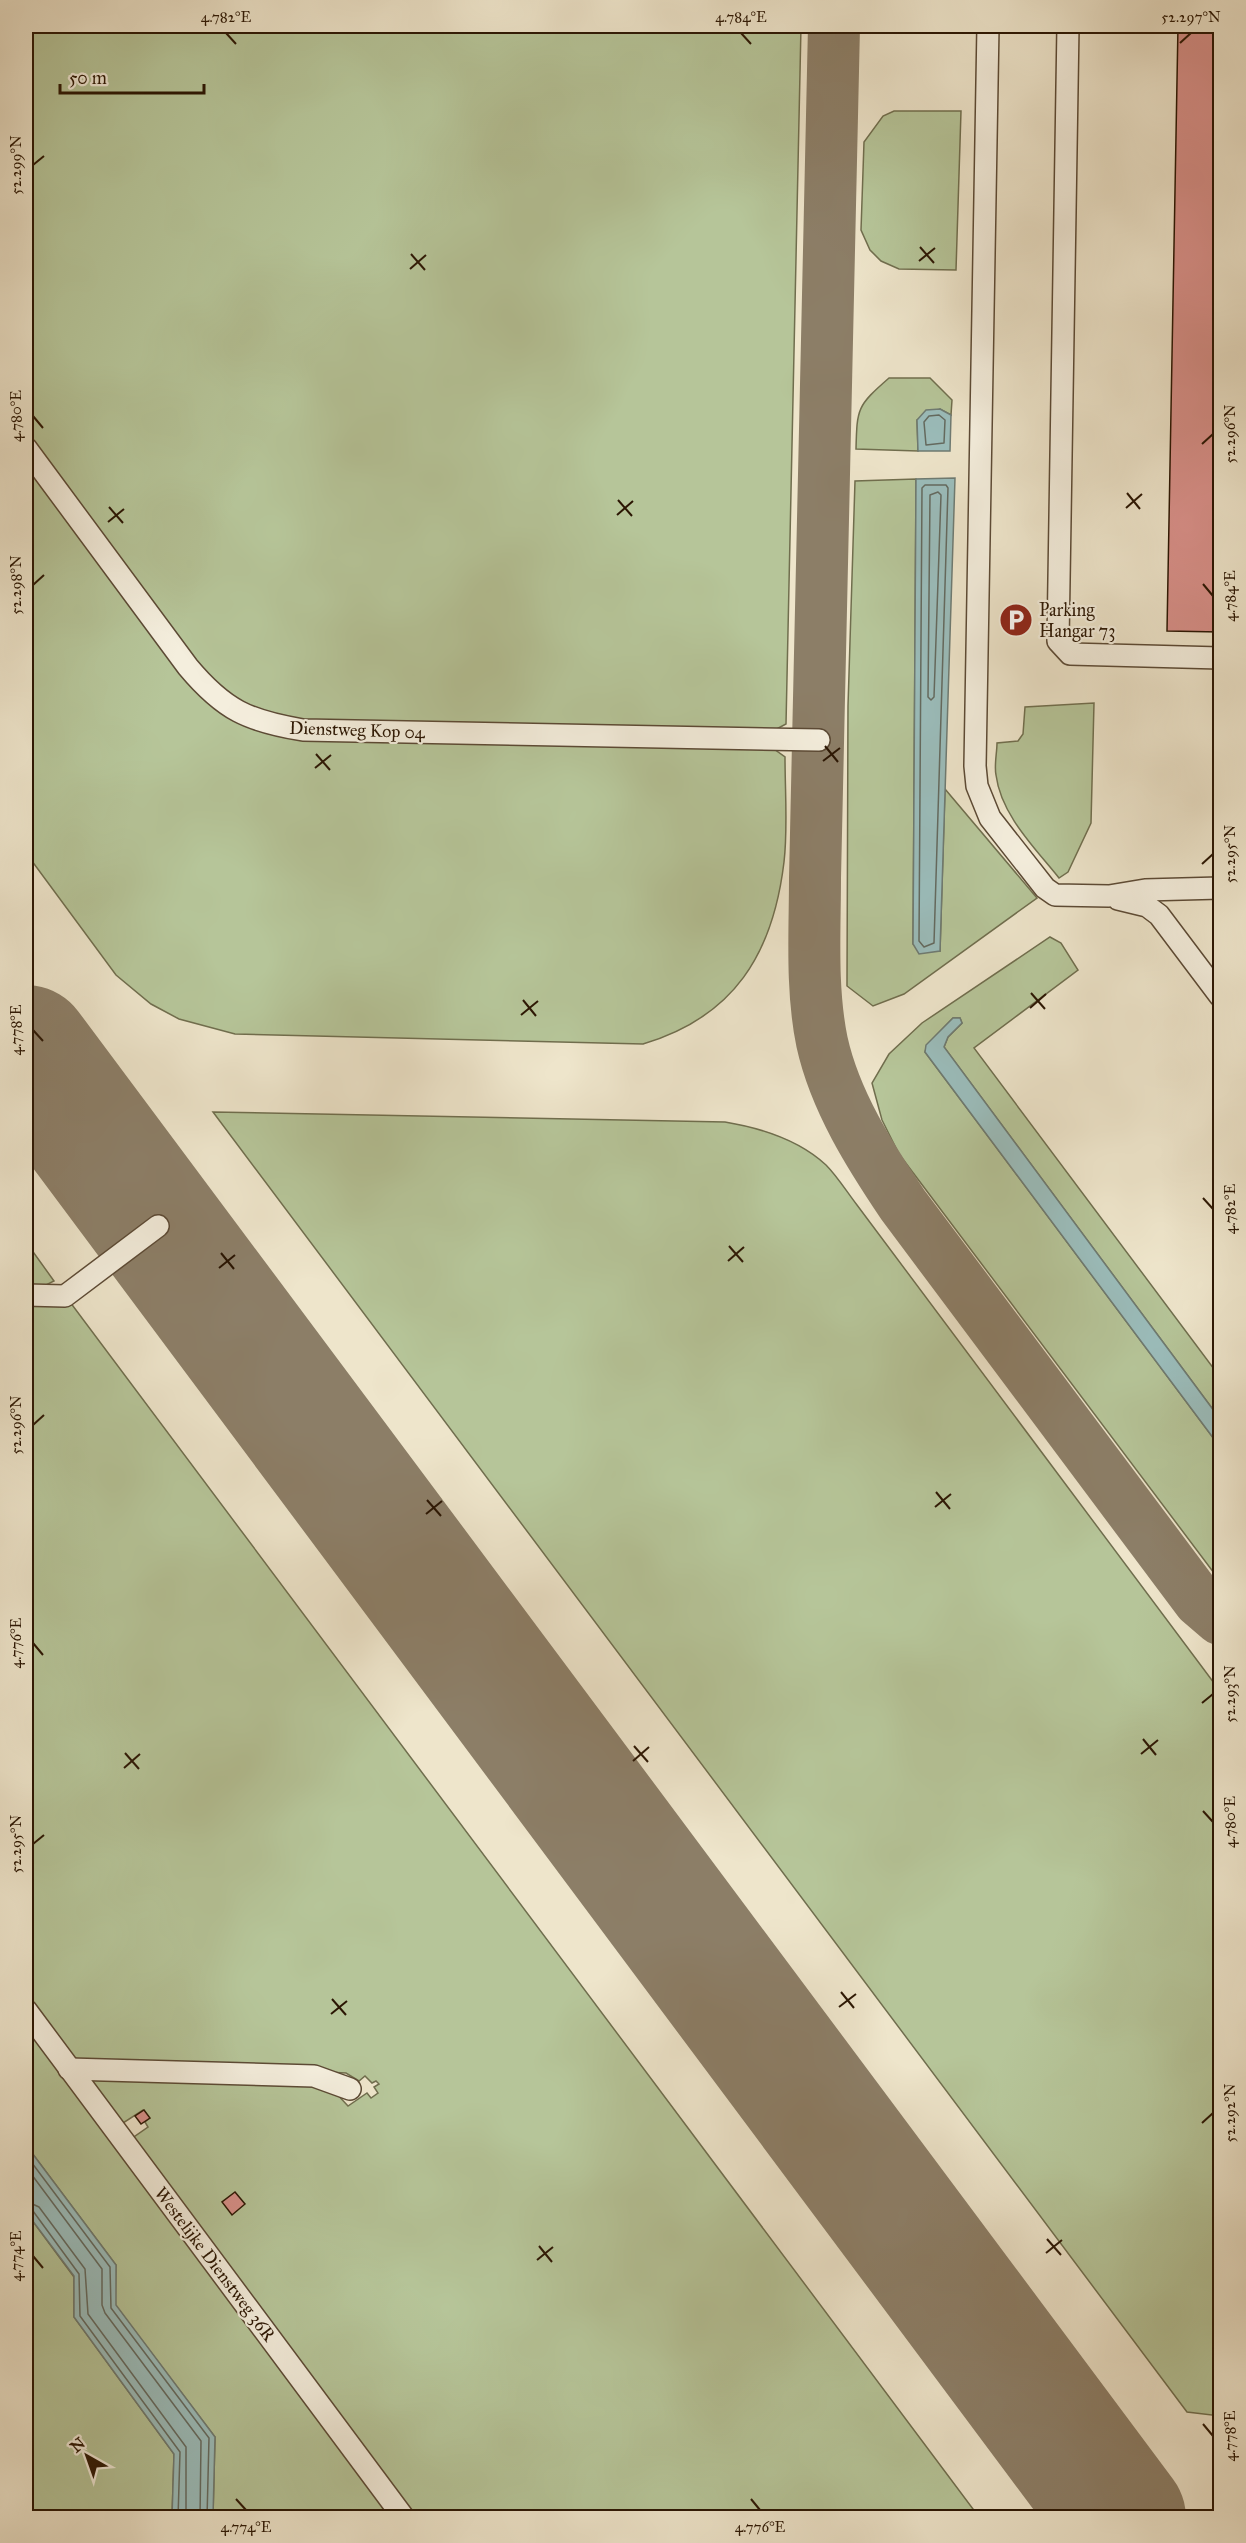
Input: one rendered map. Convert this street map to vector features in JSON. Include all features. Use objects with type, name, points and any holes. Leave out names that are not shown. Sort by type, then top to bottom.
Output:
[{"type":"lane","points":[[988,26],[979,418],[976,786],[990,818],[1045,888],[1055,895],[1109,896],[1145,890],[1221,888]]},
{"type":"lane","points":[[1068,26],[1058,641],[1070,654],[1221,658]]},
{"type":"lane","name":"Dienstweg Kop 04","points":[[26,448],[196,675],[218,699],[241,715],[273,725],[303,730],[819,740]]},
{"type":"lane","points":[[1109,896],[1147,906],[1159,915],[1221,996]]},
{"type":"lane","points":[[26,1295],[65,1296],[158,1226]]},
{"type":"lane","name":"Westelijke Dienstweg 36R","points":[[26,2010],[404,2517]]},
{"type":"lane","points":[[69,2069],[314,2076],[350,2088]]},
{"type":"green space","points":[[26,26],[801,26],[786,724],[771,732],[308,725],[255,710],[215,685],[26,435]]},
{"type":"green space","points":[[894,111],[961,111],[956,270],[899,269],[881,261],[870,250],[861,230],[864,142],[883,116]]},
{"type":"green space","points":[[889,378],[930,378],[952,400],[951,415],[940,409],[917,420],[918,451],[856,449],[858,416],[861,409],[870,395]]},
{"type":"green space","points":[[26,461],[238,720],[269,734],[305,738],[771,747],[785,757],[786,836],[779,895],[759,953],[744,977],[725,999],[702,1017],[675,1032],[643,1044],[235,1034],[179,1019],[151,1004],[116,975],[26,853]]},
{"type":"green space","points":[[916,479],[913,944],[940,951],[945,789],[1037,898],[904,994],[873,1006],[847,986],[848,706],[855,481]]},
{"type":"green space","points":[[1094,703],[1091,823],[1068,872],[1059,878],[1020,830],[1005,804],[995,771],[997,743],[1018,741],[1023,734],[1025,707]]},
{"type":"green space","points":[[1050,937],[1061,943],[1078,970],[974,1048],[1220,1377],[1220,1419],[944,1047],[948,1037],[962,1023],[960,1018],[953,1018],[927,1045],[925,1052],[1220,1447],[1220,1581],[899,1154],[882,1120],[872,1083],[889,1054],[922,1023]]},
{"type":"green space","points":[[213,1112],[725,1122],[765,1131],[803,1148],[826,1165],[838,1179],[1220,1691],[1220,2416],[1187,2412]]},
{"type":"green space","points":[[26,1242],[54,1281],[40,1288],[26,1287]]},
{"type":"green space","points":[[26,1302],[70,1302],[979,2517],[413,2517],[131,2139],[148,2127],[145,2122],[149,2118],[143,2110],[120,2125],[90,2082],[93,2077],[310,2081],[335,2092],[348,2106],[367,2093],[371,2098],[378,2093],[374,2087],[379,2084],[376,2081],[372,2083],[365,2076],[359,2081],[346,2073],[71,2059],[26,1998]]},
{"type":"green space","points":[[26,2020],[396,2517],[213,2517],[215,2437],[115,2305],[116,2265],[26,2145]]},
{"type":"green space","points":[[26,2212],[74,2277],[74,2317],[174,2454],[172,2517],[26,2517]]},
{"type":"water","points":[[940,409],[951,415],[950,451],[918,451],[917,420],[926,410]]},
{"type":"water","points":[[955,478],[940,951],[919,954],[913,944],[916,479]]},
{"type":"water","points":[[953,1018],[960,1018],[962,1023],[948,1037],[944,1047],[1220,1419],[1220,1447],[925,1052],[926,1045]]},
{"type":"water","points":[[26,2145],[116,2265],[116,2305],[215,2437],[213,2517],[172,2517],[174,2454],[74,2317],[74,2276],[26,2212]]},
{"type":"building","points":[[1178,26],[1220,26],[1220,632],[1167,631]]},
{"type":"building","points":[[144,2110],[150,2118],[141,2124],[135,2116]]},
{"type":"building","points":[[235,2192],[245,2204],[232,2215],[222,2202]]},
{"type":"taxiway","points":[[834,26],[814,939],[816,1001],[822,1042],[845,1107],[866,1147],[903,1205],[1199,1601],[1220,1619]]},
{"type":"runway","points":[[26,1050],[1121,2518]]},
{"type":"place","name":"Parking Hangar 73","points":[[1016,620]]}]
